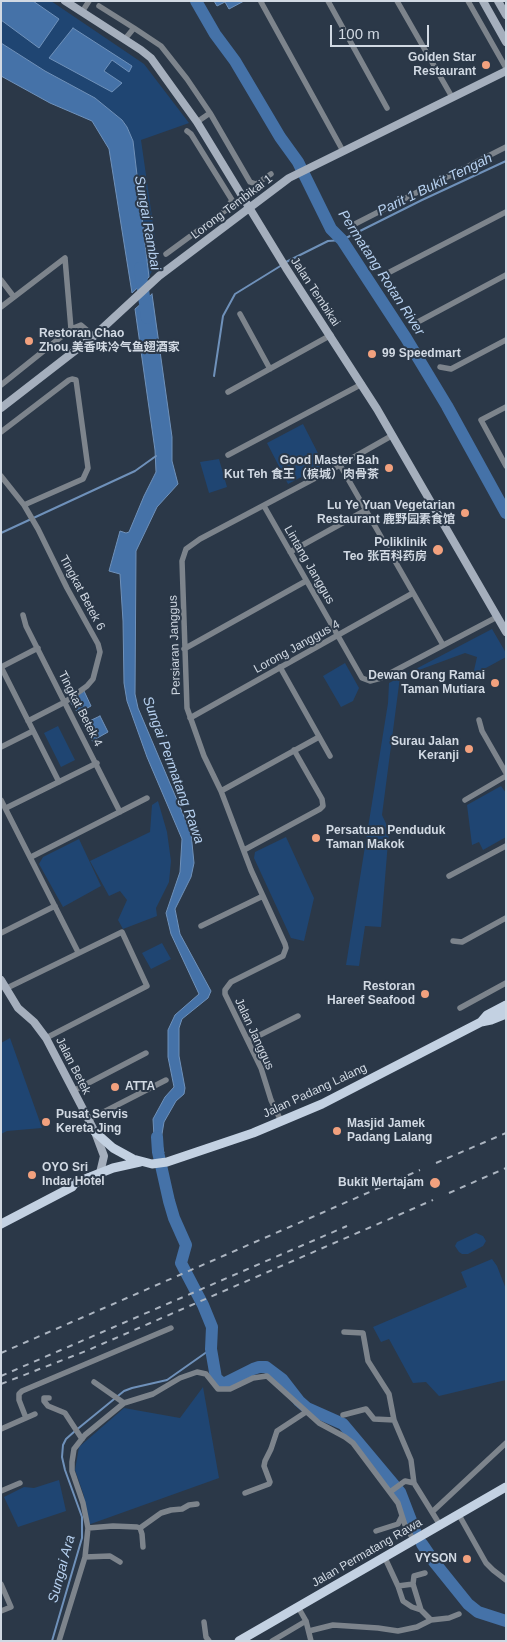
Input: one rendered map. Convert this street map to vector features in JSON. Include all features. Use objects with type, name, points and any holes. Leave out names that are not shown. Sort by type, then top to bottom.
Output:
[{"type":"main road","name":"Jalan Padang Lalang","points":[[481,1022],[487,1015],[506,1005]]},
{"type":"main road","name":"Jalan Padang Lalang","points":[[72,1187],[77,1188],[114,1174],[167,1162],[253,1133],[339,1096],[481,1022],[506,1014]]},
{"type":"main road","points":[[96,1132],[121,1152],[142,1162]]},
{"type":"main road","name":"Jalan Padang Lalang","points":[[142,1162],[153,1164]]},
{"type":"main road","points":[[1,1224],[72,1187],[75,1183],[100,1173],[142,1162]]},
{"type":"main road","name":"Jalan Permatang Rawa","points":[[239,1641],[506,1487]]},
{"type":"street","name":"Jalan Tembikai","points":[[65,1],[151,58],[197,122],[286,268],[393,435],[506,632]]},
{"type":"street","points":[[82,12],[89,1]]},
{"type":"street","points":[[328,1],[387,108]]},
{"type":"street","points":[[397,1],[452,97]]},
{"type":"street","points":[[468,1],[506,69]]},
{"type":"street","points":[[484,1],[506,42]]},
{"type":"street","points":[[498,1],[506,15]]},
{"type":"street","points":[[261,2],[343,151]]},
{"type":"street","points":[[99,6],[161,46],[187,79],[210,113],[250,182],[256,184],[271,174]]},
{"type":"street","points":[[125,40],[134,28]]},
{"type":"street","name":"Lorong Tembikai 1","points":[[1,408],[94,336],[159,276],[289,178],[506,69]]},
{"type":"street","points":[[197,122],[210,113]]},
{"type":"street","points":[[166,254],[226,210],[232,202],[218,177],[187,131]]},
{"type":"street","points":[[197,144],[207,138]]},
{"type":"street","points":[[348,226],[506,147]]},
{"type":"street","points":[[218,177],[227,172]]},
{"type":"street","points":[[384,275],[506,212]]},
{"type":"street","points":[[205,225],[212,236]]},
{"type":"street","points":[[1,307],[65,258],[71,329]]},
{"type":"street","points":[[414,324],[506,275]]},
{"type":"street","points":[[1,280],[14,297]]},
{"type":"street","points":[[240,314],[270,368]]},
{"type":"street","points":[[1,384],[71,329],[81,325],[94,336]]},
{"type":"street","points":[[228,392],[330,335]]},
{"type":"street","points":[[440,367],[451,369],[506,340]]},
{"type":"street","points":[[1,432],[72,379],[76,380],[88,468],[83,479],[24,506]]},
{"type":"street","points":[[228,455],[362,384]]},
{"type":"street","points":[[506,407],[481,420],[506,466]]},
{"type":"street","name":"Persiaran Janggus","points":[[282,956],[286,948],[285,944],[251,870],[221,792],[204,756],[187,708],[182,561],[186,549],[200,539],[393,435]]},
{"type":"street","points":[[340,465],[443,644],[498,617]]},
{"type":"street","name":"Tingkat Betek 6","points":[[1,476],[24,506],[38,529],[67,588],[98,644],[100,652],[93,679],[87,686],[65,702],[28,721]]},
{"type":"street","name":"Lintang Janggus","points":[[264,506],[362,678],[370,681],[381,678],[443,644]]},
{"type":"street","points":[[290,552],[366,510]]},
{"type":"street","points":[[184,649],[306,581]]},
{"type":"street","name":"Lorong Janggus 4","points":[[190,718],[413,593]]},
{"type":"street","name":"Tingkat Betek 4","points":[[23,615],[120,812]]},
{"type":"street","points":[[38,648],[1,667],[59,782]]},
{"type":"street","points":[[280,667],[330,756]]},
{"type":"street","points":[[465,800],[506,775],[482,731],[479,720]]},
{"type":"street","points":[[1,747],[33,731]]},
{"type":"street","points":[[221,792],[319,737]]},
{"type":"street","points":[[244,850],[320,809],[322,806],[322,799],[294,750]]},
{"type":"street","points":[[6,808],[97,763]]},
{"type":"street","points":[[31,857],[147,798]]},
{"type":"street","points":[[1,800],[78,952]]},
{"type":"street","points":[[449,876],[506,846]]},
{"type":"street","points":[[201,926],[263,896]]},
{"type":"street","points":[[1,933],[55,906]]},
{"type":"street","points":[[453,941],[462,942],[506,918]]},
{"type":"street","points":[[5,988],[122,932],[147,986],[46,1038]]},
{"type":"street","name":"Jalan Janggus","points":[[281,1121],[271,1100],[261,1068],[225,994],[225,990],[231,982],[282,956]]},
{"type":"street","name":"Jalan Betek","points":[[1,980],[18,1008],[34,1022],[46,1038],[96,1132],[104,1156],[100,1173]]},
{"type":"street","points":[[460,1008],[506,982]]},
{"type":"street","points":[[248,1041],[298,1016]]},
{"type":"street","points":[[74,1091],[146,1053]]},
{"type":"street","points":[[88,1120],[166,1080]]},
{"type":"street","points":[[26,1418],[19,1400],[19,1394],[22,1391],[171,1328]]},
{"type":"street","points":[[344,1332],[363,1333],[368,1361],[389,1394],[394,1420],[411,1460],[414,1483],[440,1525]]},
{"type":"street","points":[[59,1641],[84,1557],[88,1528],[83,1503],[72,1471],[74,1449],[81,1438],[122,1402],[153,1394],[180,1378],[200,1371],[206,1374],[218,1389],[230,1389],[253,1378],[267,1376],[319,1423],[345,1437],[352,1443],[390,1491],[398,1503],[402,1516],[417,1539]]},
{"type":"street","points":[[94,1382],[122,1402]]},
{"type":"street","points":[[49,1398],[44,1398],[44,1401],[48,1406],[65,1413],[81,1438]]},
{"type":"street","points":[[343,1415],[366,1408],[374,1419],[394,1420]]},
{"type":"street","points":[[244,1493],[269,1484],[264,1466],[277,1431],[306,1412]]},
{"type":"street","points":[[1,1428],[35,1414]]},
{"type":"street","points":[[432,1512],[506,1443]]},
{"type":"street","points":[[390,1491],[405,1482],[414,1483]]},
{"type":"street","points":[[1,1491],[20,1483]]},
{"type":"street","points":[[140,1528],[161,1514],[171,1510],[182,1510],[189,1505],[197,1504]]},
{"type":"street","points":[[458,1515],[486,1563],[506,1580]]},
{"type":"street","points":[[376,1531],[398,1524],[402,1516]]},
{"type":"street","points":[[88,1528],[112,1526],[137,1526],[140,1528]]},
{"type":"street","points":[[140,1528],[144,1547]]},
{"type":"street","points":[[84,1557],[110,1556],[120,1562]]},
{"type":"street","points":[[385,1558],[403,1601],[421,1610],[431,1620]]},
{"type":"street","points":[[421,1610],[413,1584],[414,1576],[425,1573]]},
{"type":"street","points":[[1,1584],[11,1606],[1,1611]]},
{"type":"street","points":[[398,1586],[413,1584]]},
{"type":"street","points":[[298,1607],[306,1621],[311,1641]]},
{"type":"street","points":[[309,1631],[332,1626],[398,1631],[418,1627],[431,1620],[449,1618],[458,1614]]},
{"type":"street","points":[[272,1641],[306,1621]]},
{"type":"street","points":[[204,1622],[206,1637],[209,1641]]},
{"type":"shaded area","points":[[1,1],[51,1],[144,64],[189,123],[141,140],[158,259],[149,277],[133,141],[127,127],[122,120],[95,98],[45,71],[1,43]]},
{"type":"shaded area","points":[[1,1],[33,1],[59,19],[39,48],[1,20]]},
{"type":"shaded area","points":[[214,1],[244,1],[229,9],[225,2],[217,6]]},
{"type":"shaded area","points":[[73,28],[132,66],[129,72],[112,60],[104,71],[122,83],[112,92],[49,58]]},
{"type":"shaded area","points":[[1,43],[45,71],[95,98],[122,120],[127,127],[133,141],[149,277],[132,293],[109,149],[92,121],[50,103],[1,76]]},
{"type":"shaded area","points":[[152,294],[172,437],[172,461],[178,484],[157,507],[136,551],[135,694],[138,708],[191,833],[194,863],[191,877],[175,909],[180,934],[211,991],[208,998],[182,1019],[179,1028],[179,1056],[185,1088],[184,1094],[176,1101],[164,1122],[161,1140],[164,1153],[155,1155],[153,1119],[165,1097],[174,1087],[168,1057],[168,1030],[175,1015],[199,994],[171,934],[166,913],[180,872],[182,839],[147,757],[127,701],[124,683],[120,574],[109,571],[120,531],[129,532],[156,472],[155,450],[135,309]]},
{"type":"shaded area","points":[[303,424],[324,465],[288,484],[267,443]]},
{"type":"shaded area","points":[[219,459],[227,487],[209,493],[200,462]]},
{"type":"shaded area","points":[[492,629],[506,653],[506,657],[473,675],[477,657],[465,653],[402,676]]},
{"type":"shaded area","points":[[345,663],[359,688],[353,701],[341,707],[323,676]]},
{"type":"shaded area","points":[[400,677],[382,815],[389,830],[381,927],[365,926],[359,966],[346,965],[388,703],[389,683]]},
{"type":"shaded area","points":[[84,691],[91,706],[78,713],[71,703],[73,696]]},
{"type":"shaded area","points":[[100,716],[108,732],[92,741],[83,724]]},
{"type":"shaded area","points":[[58,726],[75,760],[61,767],[44,733]]},
{"type":"shaded area","points":[[501,786],[506,793],[506,837],[483,850],[479,842],[472,845],[467,805]]},
{"type":"shaded area","points":[[158,801],[167,832],[171,861],[169,882],[156,908],[157,916],[123,929],[118,920],[127,900],[120,891],[109,896],[90,861],[150,832],[152,805]]},
{"type":"shaded area","points":[[286,837],[314,898],[304,941],[291,938],[254,858],[255,852]]},
{"type":"shaded area","points":[[79,839],[101,886],[63,907],[39,864],[43,857]]},
{"type":"shaded area","points":[[162,943],[171,959],[151,969],[142,953]]},
{"type":"shaded area","points":[[10,1038],[42,1128],[7,1131],[1,1134],[1,1043]]},
{"type":"shaded area","points":[[476,1233],[483,1236],[486,1241],[483,1246],[468,1254],[459,1252],[455,1246],[457,1242]]},
{"type":"shaded area","points":[[492,1259],[497,1266],[506,1289],[506,1380],[439,1396],[426,1382],[413,1383],[389,1339],[381,1342],[373,1327],[467,1287],[461,1272]]},
{"type":"shaded area","points":[[203,1387],[219,1478],[85,1526],[84,1496],[75,1470],[79,1447],[124,1408],[180,1418]]},
{"type":"shaded area","points":[[59,1480],[66,1511],[18,1527],[4,1497],[24,1487],[34,1488]]},
{"type":"waterway","name":"Permatang Rotan River","points":[[196,1],[215,34],[235,61],[280,137],[298,162],[331,229],[342,240],[406,338],[447,406],[506,513]]},
{"type":"waterway","name":"Parit 1 Bukit Tengah","points":[[286,262],[328,241],[342,240],[506,161]]},
{"type":"waterway","name":"Parit 1 Bukit Tengah","points":[[214,376],[223,316],[235,294],[282,265]]},
{"type":"waterway","name":"Sungai Rambai","points":[[140,268],[147,318]]},
{"type":"waterway","points":[[1,533],[135,471],[156,456]]},
{"type":"waterway","name":"Sungai Permatang Rawa","points":[[157,1137],[158,1152],[169,1201],[186,1245],[181,1263],[212,1327],[211,1349],[216,1378],[223,1384],[253,1369],[266,1367],[282,1379],[307,1408],[343,1424],[400,1492],[415,1531]]},
{"type":"waterway","name":"Sungai Ara","points":[[52,1641],[82,1538],[82,1517],[62,1457],[63,1445],[66,1439],[124,1391],[167,1380],[211,1349]]},
{"type":"waterway","name":"Sungai Permatang Rawa","points":[[422,1544],[468,1604],[478,1612],[506,1621]]},
{"type":"railway","points":[[436,1163],[506,1133]]},
{"type":"railway","points":[[449,1193],[506,1168]]},
{"type":"railway","points":[[1,1353],[420,1170]]},
{"type":"railway","points":[[1,1384],[86,1351],[433,1200]]},
{"type":"railway","points":[[1,1376],[347,1226]]},
{"type":"place","name":"Golden Star Restaurant","points":[[486,65]]},
{"type":"place","name":"Restoran Chao Zhou 美香味冷气鱼翅酒家","points":[[29,341]]},
{"type":"place","name":"99 Speedmart","points":[[372,354]]},
{"type":"place","name":"Good Master Bah Kut Teh 食王（槟城）肉骨茶","points":[[389,468]]},
{"type":"place","name":"Lu Ye Yuan Vegetarian Restaurant 鹿野园素食馆","points":[[465,513]]},
{"type":"place","name":"Poliklinik Teo 张百科药房","points":[[438,550]]},
{"type":"place","name":"Dewan Orang Ramai Taman Mutiara","points":[[495,683]]},
{"type":"place","name":"Surau Jalan Keranji","points":[[469,749]]},
{"type":"place","name":"Persatuan Penduduk Taman Makok","points":[[316,838]]},
{"type":"place","name":"Restoran Hareef Seafood","points":[[425,994]]},
{"type":"place","name":"ATTA","points":[[115,1087]]},
{"type":"place","name":"Pusat Servis Kereta Jing","points":[[46,1122]]},
{"type":"place","name":"Masjid Jamek Padang Lalang","points":[[337,1131]]},
{"type":"place","name":"OYO Sri Indar Hotel","points":[[32,1175]]},
{"type":"place","name":"Bukit Mertajam","points":[[435,1183]]},
{"type":"place","name":"VYSON","points":[[467,1559]]}]
